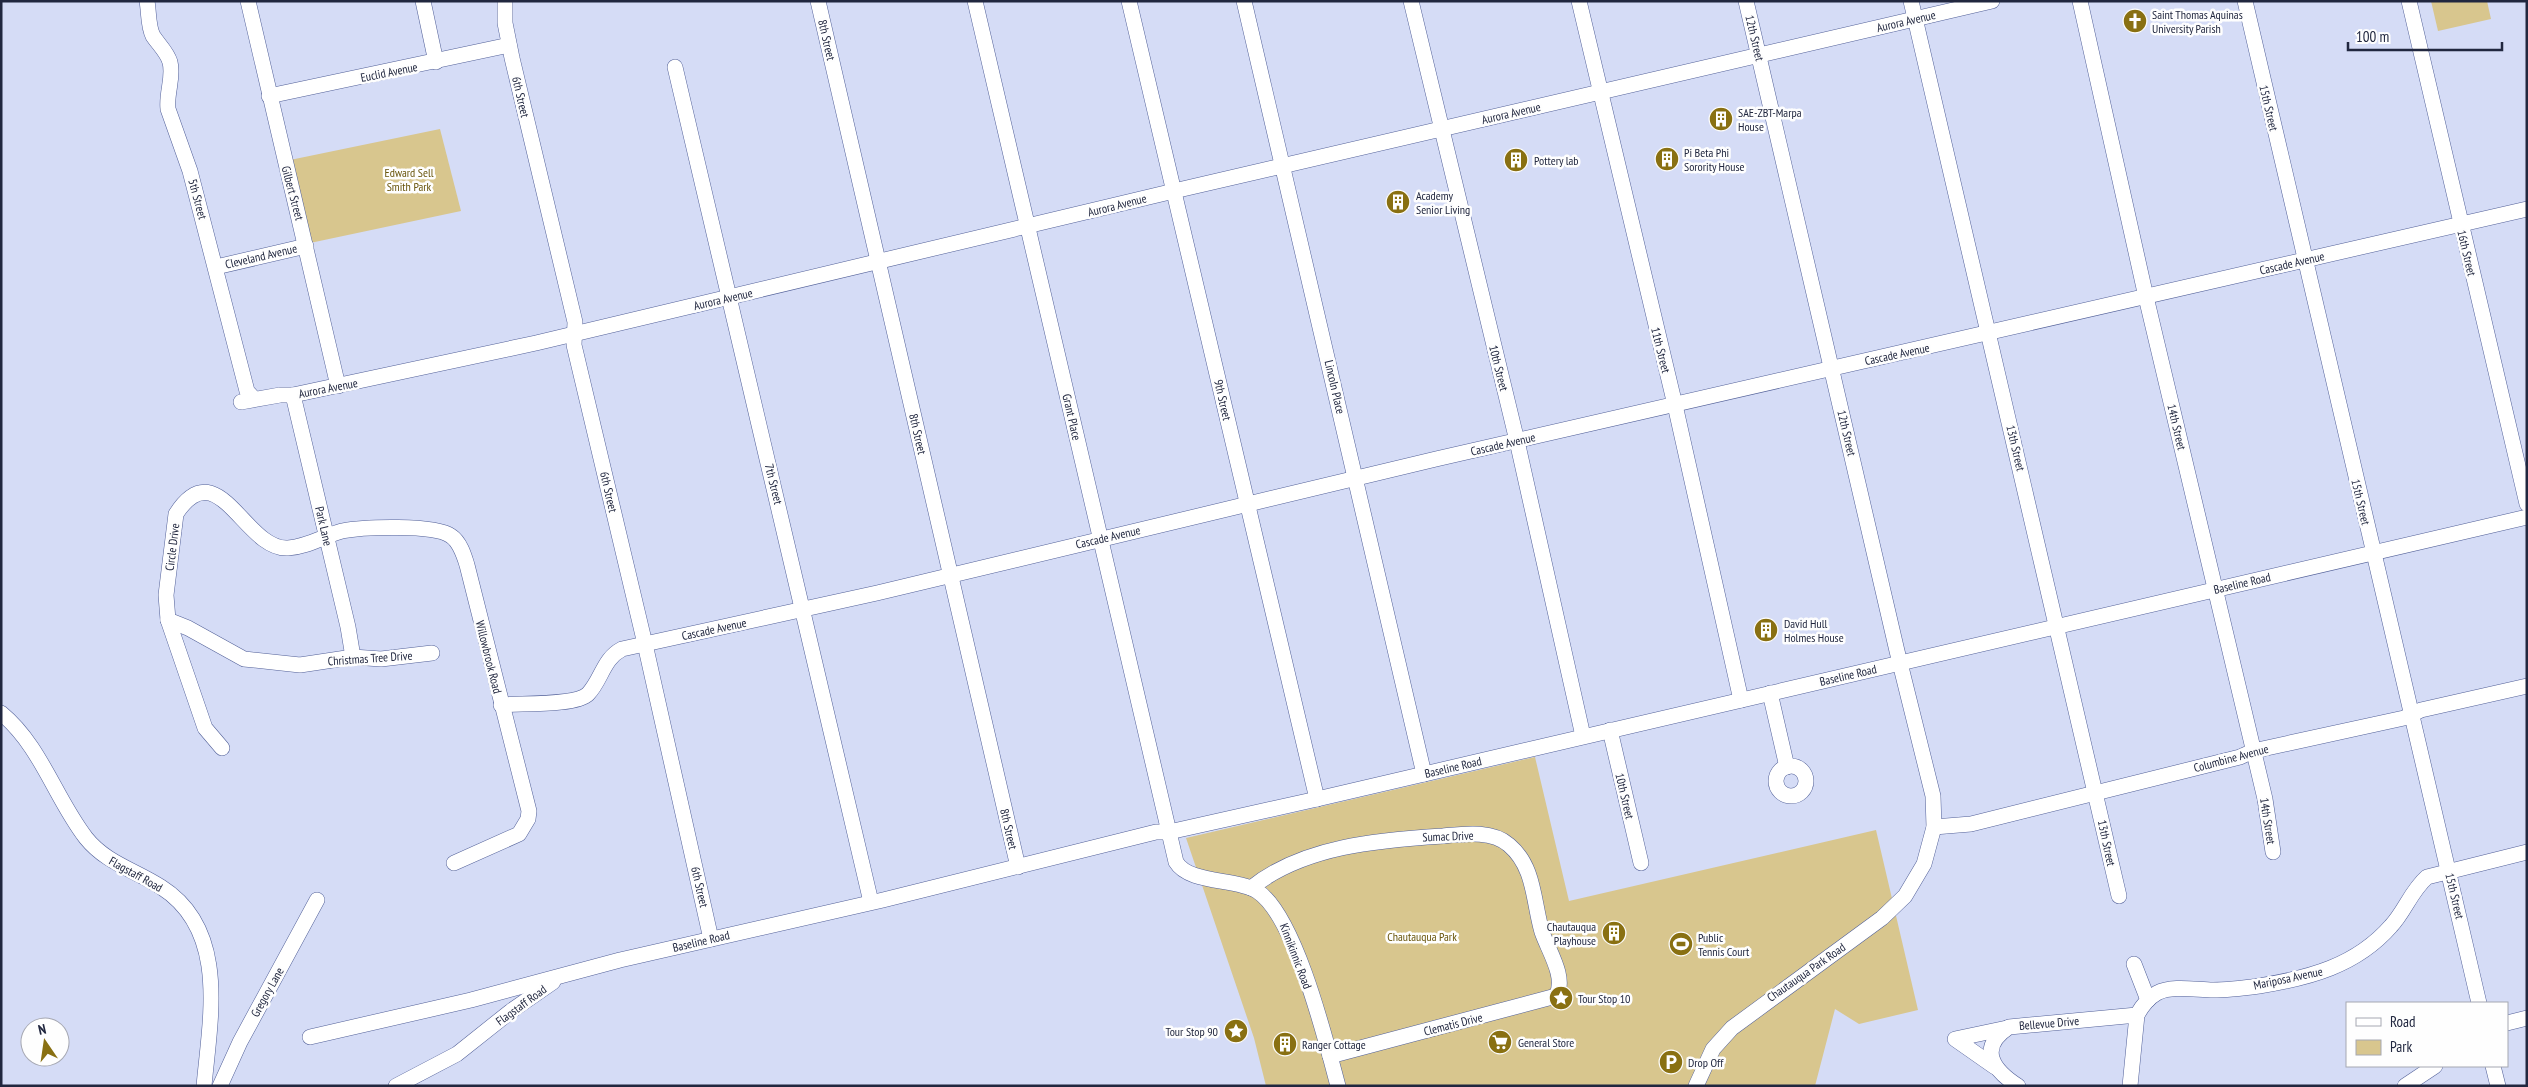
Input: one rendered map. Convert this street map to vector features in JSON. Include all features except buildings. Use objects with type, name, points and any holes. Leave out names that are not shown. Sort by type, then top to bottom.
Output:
[{"type":"street","name":"5th Street","points":[[147,1],[152,34],[165,51],[170,62],[172,75],[167,100],[168,109],[190,171],[216,267],[247,391],[247,401]]},
{"type":"street","name":"Gilbert Street","points":[[248,1],[338,386]]},
{"type":"street","points":[[423,1],[436,62]]},
{"type":"street","name":"6th Street","points":[[506,1],[505,23],[509,45],[574,320],[574,348],[645,644],[711,939]]},
{"type":"street","name":"8th Street","points":[[818,1],[1018,867]]},
{"type":"street","name":"Grant Place","points":[[975,1],[1169,832]]},
{"type":"street","name":"9th Street","points":[[1129,1],[1317,799]]},
{"type":"street","name":"Lincoln Place","points":[[1244,1],[1357,479],[1424,774]]},
{"type":"street","name":"10th Street","points":[[1411,1],[1517,441],[1583,736]]},
{"type":"street","name":"11th Street","points":[[1579,1],[1675,405],[1741,700]]},
{"type":"street","name":"12th Street","points":[[1746,1],[1900,663],[1933,796],[1934,827],[1924,864]]},
{"type":"street","name":"13th Street","points":[[1911,1],[2119,896]]},
{"type":"street","name":"Aurora Avenue","points":[[247,401],[280,395],[293,395],[338,386],[728,298],[1174,191],[1759,57],[1992,1]]},
{"type":"street","name":"14th Street","points":[[2080,1],[2146,297],[2266,800],[2273,852]]},
{"type":"street","name":"15th Street","points":[[2245,1],[2479,1002]]},
{"type":"street","name":"16th Street","points":[[2409,1],[2527,504]]},
{"type":"street","name":"Euclid Avenue","points":[[269,96],[509,45]]},
{"type":"street","name":"7th Street","points":[[675,67],[728,298],[786,531],[802,610],[871,902]]},
{"type":"street","name":"Cascade Avenue","points":[[501,705],[576,700],[588,693],[612,654],[622,648],[802,610],[1517,441],[2527,209]]},
{"type":"street","name":"Cleveland Avenue","points":[[216,267],[306,246]]},
{"type":"street","name":"Park Lane","points":[[293,395],[348,627],[352,657]]},
{"type":"street","name":"Circle Drive","points":[[222,748],[205,728],[168,620],[166,595],[176,514],[190,496],[207,492],[219,496],[267,542],[276,546],[285,548],[297,547],[326,536]]},
{"type":"street","name":"Baseline Road","points":[[310,1037],[471,1000],[570,973],[711,939],[1093,850],[1152,842],[1162,839],[1169,832],[2527,517]]},
{"type":"street","name":"Willowbrook Road","points":[[326,536],[360,529],[432,529],[451,536],[462,551],[529,811],[528,819],[518,834],[454,863]]},
{"type":"street","name":"Christmas Tree Drive","points":[[168,620],[188,628],[244,659],[300,666],[352,657],[381,659],[432,653]]},
{"type":"street","name":"Columbine Avenue","points":[[1934,827],[1971,824],[2096,791],[2240,757],[2253,751],[2412,715],[2421,710],[2527,686]]},
{"type":"street","points":[[1770,693],[1787,766]]},
{"type":"street","name":"Flagstaff Road","points":[[1,713],[10,720],[42,764],[83,834],[95,849],[125,869],[163,888],[177,899],[200,929],[208,956],[212,996],[204,1086]]},
{"type":"street","name":"10th Street","points":[[1610,730],[1641,863]]},
{"type":"street","name":"Kinnikinnic Road","points":[[1169,832],[1176,862],[1183,870],[1201,877],[1251,888],[1265,898],[1285,924],[1315,1007],[1338,1086]]},
{"type":"street","name":"Sumac Drive","points":[[1251,888],[1268,876],[1287,867],[1319,855],[1355,845],[1464,834],[1494,837],[1509,845],[1526,866],[1533,887],[1541,928],[1559,978]]},
{"type":"street","name":"Mariposa Avenue","points":[[2148,1000],[2158,993],[2168,990],[2216,990],[2259,986],[2333,969],[2371,946],[2392,926],[2416,888],[2426,877],[2527,852]]},
{"type":"street","name":"Chautauqua Park Road","points":[[1696,1086],[1713,1049],[1732,1028],[1894,908],[1908,891],[1924,864]]},
{"type":"street","name":"Gregory Lane","points":[[220,1086],[240,1042],[317,900]]},
{"type":"street","points":[[2130,1086],[2137,1016],[2148,1000],[2134,964]]},
{"type":"street","name":"Flagstaff Road","points":[[396,1086],[458,1054],[537,992],[570,973]]},
{"type":"street","name":"Clematis Drive","points":[[1330,1056],[1549,1000],[1558,993],[1559,978]]},
{"type":"street","name":"Bellevue Drive","points":[[1995,1067],[1992,1058],[1994,1041],[2000,1033],[2009,1028],[2137,1016]]},
{"type":"street","points":[[2508,1023],[2527,1018]]},
{"type":"street","points":[[2009,1028],[1955,1039],[2018,1086]]},
{"type":"street","points":[[2405,1086],[2434,1067]]},
{"type":"street","points":[[2494,1067],[2498,1086]]},
{"type":"green space","points":[[2431,1],[2487,1],[2491,19],[2438,31]]},
{"type":"green space","name":"Edward Sell Smith Park","points":[[440,129],[461,211],[310,243],[290,160]]},
{"type":"green space","name":"Chautauqua Park","points":[[1535,757],[1569,901],[1876,830],[1918,1010],[1859,1024],[1835,1009],[1815,1086],[1266,1086],[1254,1038],[1186,838]]},
{"type":"place","name":"Saint Thomas Aquinas University Parish","points":[[2135,21]]},
{"type":"place","name":"SAE-ZBT-Marpa House","points":[[1721,119]]},
{"type":"place","name":"Pi Beta Phi Sorority House","points":[[1667,159]]},
{"type":"place","name":"Pottery lab","points":[[1516,160]]},
{"type":"place","name":"Academy Senior Living","points":[[1398,202]]},
{"type":"place","name":"David Hull Holmes House","points":[[1766,630]]},
{"type":"place","name":"Chautauqua Playhouse","points":[[1614,933]]},
{"type":"place","name":"Public Tennis Court","points":[[1681,944]]},
{"type":"place","name":"Tour Stop 10","points":[[1561,998]]},
{"type":"place","name":"Tour Stop 90","points":[[1236,1031]]},
{"type":"place","name":"General Store","points":[[1500,1042]]},
{"type":"place","name":"Ranger Cottage","points":[[1285,1044]]},
{"type":"place","name":"Drop Off","points":[[1671,1062]]}]
